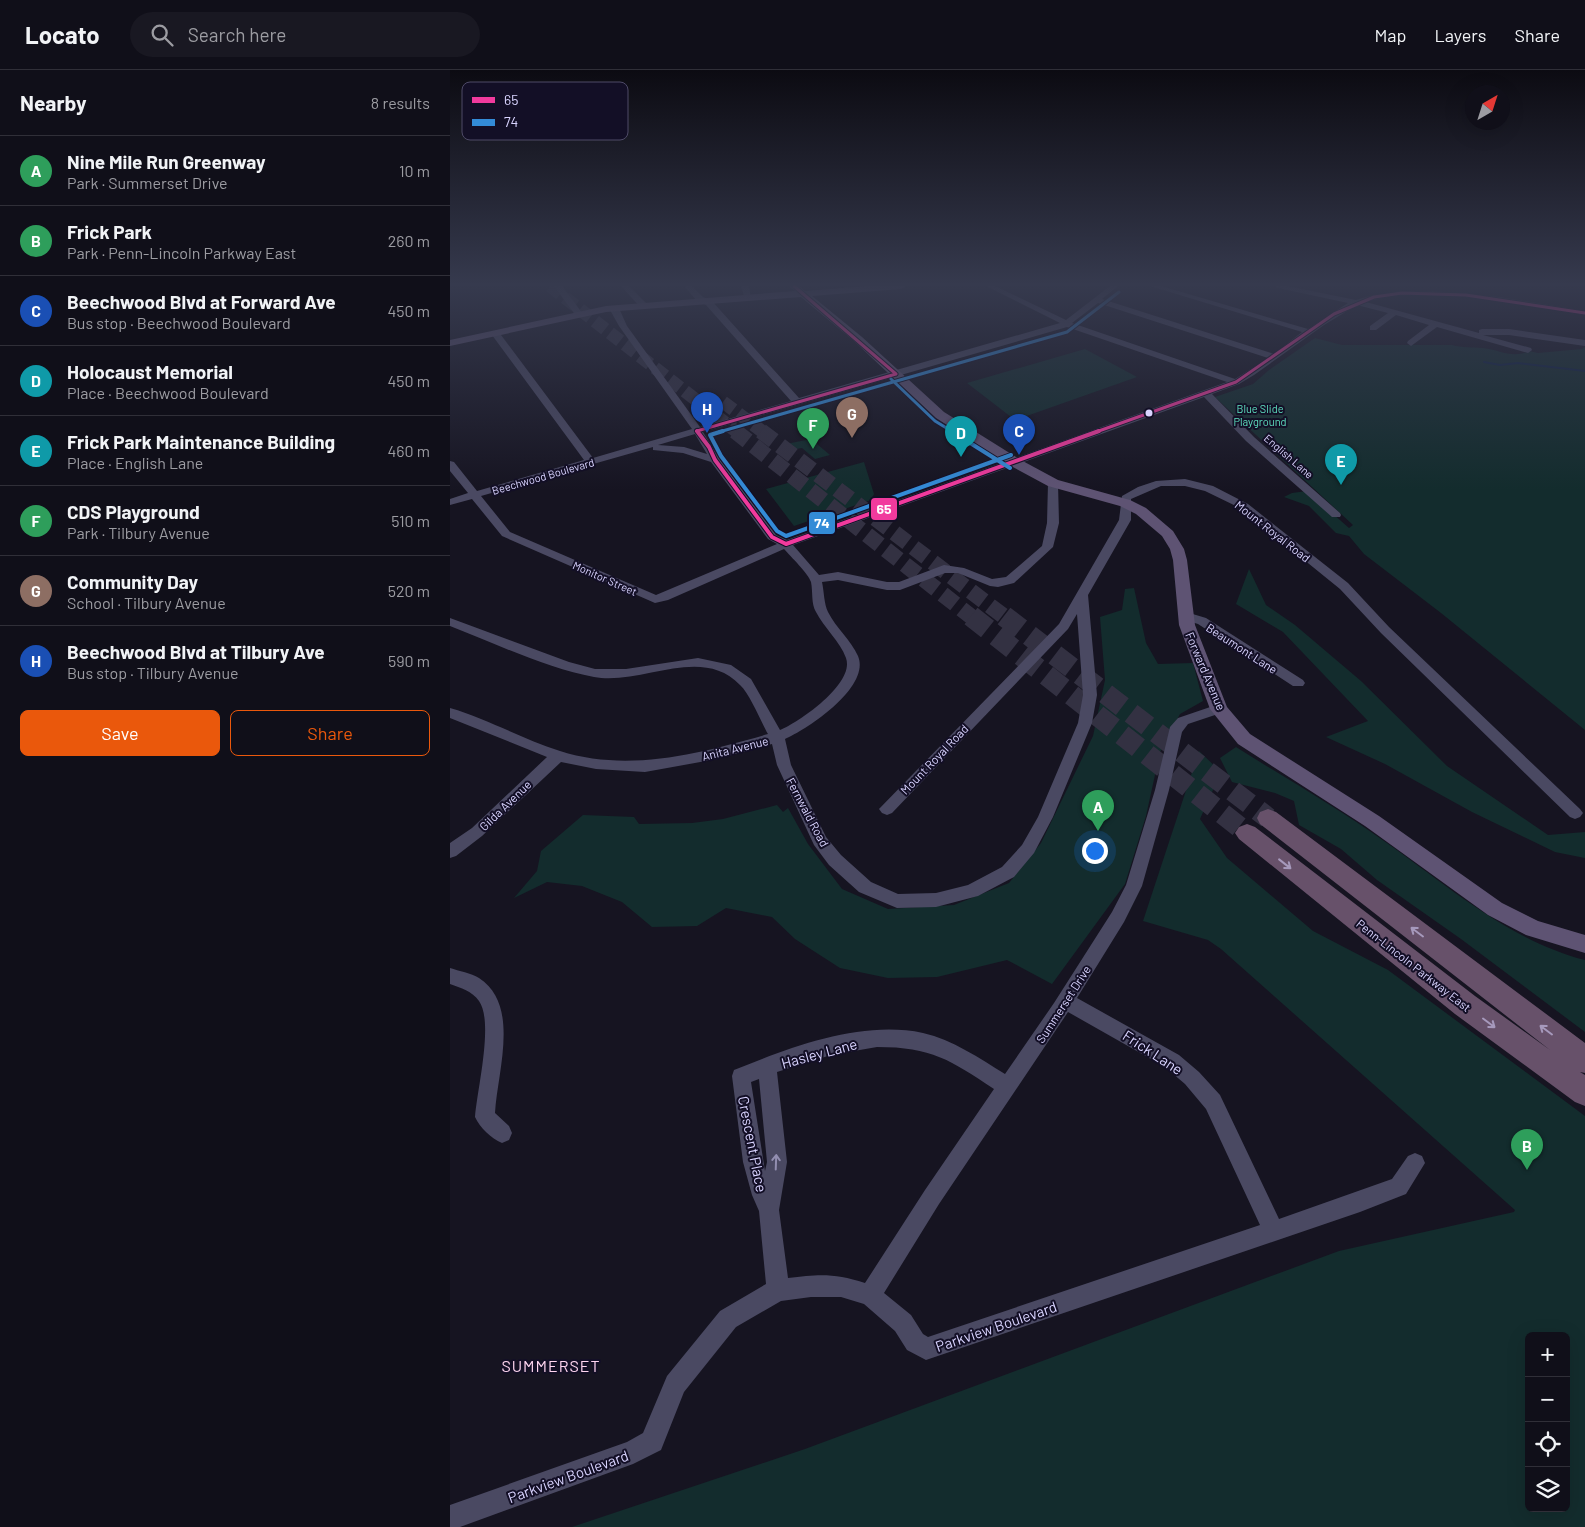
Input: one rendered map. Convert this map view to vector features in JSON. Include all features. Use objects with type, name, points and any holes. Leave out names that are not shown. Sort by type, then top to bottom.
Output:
[{"type":"highway","name":"Penn-Lincoln Parkway East","points":[[1585,1060],[1257,826],[1465,1005],[1585,1092]]},
{"type":"main road","name":"Forward Avenue","points":[[873,354],[940,415],[1014,462],[1053,483],[1125,503],[1141,511],[1168,534],[1177,549],[1180,560],[1186,625],[1219,709],[1244,739],[1372,820],[1495,909],[1533,929],[1585,944]]},
{"type":"street","points":[[511,354],[591,462]]},
{"type":"street","points":[[644,354],[709,447],[715,460],[772,537],[786,544],[816,579],[838,576],[887,586],[900,586],[944,569],[960,570],[990,582],[998,583],[1010,580],[1047,547],[1053,523],[1053,483]]},
{"type":"street","points":[[753,354],[798,403]]},
{"type":"street","name":"Beechwood Boulevard","points":[[450,502],[965,354]]},
{"type":"street","points":[[1155,354],[1236,382]]},
{"type":"street","points":[[1269,354],[1275,356]]},
{"type":"street","points":[[786,544],[1206,394],[1236,382],[1278,354]]},
{"type":"street","name":"English Lane","points":[[1206,394],[1250,439],[1336,515]]},
{"type":"street","name":"Beechwood Boulevard","points":[[635,450],[655,448],[684,450],[715,460]]},
{"type":"street","name":"Monitor Street","points":[[450,464],[506,534],[655,600],[786,544]]},
{"type":"street","name":"Mount Royal Road","points":[[887,809],[1064,626],[1125,520],[1125,503],[1130,495],[1160,482],[1181,481],[1214,492],[1244,506],[1344,586],[1385,630],[1575,813]]},
{"type":"street","name":"Anita Avenue","points":[[450,713],[558,756],[596,764],[644,767],[717,754],[777,737],[796,730],[828,704],[849,682],[854,669],[852,657],[821,611],[816,579]]},
{"type":"street","name":"Fernwald Road","points":[[450,622],[565,665],[595,673],[626,673],[698,662],[726,668],[746,682],[777,737],[784,765],[820,841],[836,860],[865,887],[897,901],[936,900],[972,891],[1008,872],[1028,849],[1045,817],[1085,723],[1090,695],[1082,594]]},
{"type":"street","name":"Beaumont Lane","points":[[1186,616],[1202,621],[1298,683]]},
{"type":"street","name":"Summerset Drive","points":[[870,1295],[932,1197],[1066,1001],[1118,917],[1134,886],[1162,790],[1175,731],[1183,722],[1219,709]]},
{"type":"street","name":"Gilda Avenue","points":[[450,852],[477,832],[558,756]]},
{"type":"street","points":[[450,976],[462,978],[483,990],[494,1010],[496,1023],[485,1102],[485,1117],[502,1133]]},
{"type":"street","name":"Frick Lane","points":[[1066,1001],[1172,1061],[1192,1078],[1213,1102],[1274,1232]]},
{"type":"street","name":"Hasley Lane","points":[[741,1076],[838,1045],[891,1037],[924,1042],[952,1054],[1008,1087]]},
{"type":"street","name":"Crescent Place","points":[[767,1067],[777,1162],[769,1210],[778,1290]]},
{"type":"street","name":"Crescent Place","points":[[741,1076],[755,1172],[760,1194],[769,1210]]},
{"type":"street","name":"Parkview Boulevard","points":[[450,1518],[633,1452],[652,1440],[675,1384],[728,1318],[778,1290],[812,1286],[841,1286],[870,1295],[903,1323],[915,1342],[926,1349],[1274,1232],[1399,1187],[1415,1163]]},
{"type":"green space","points":[[1068,354],[1094,354],[1137,377],[1015,420],[967,383]]},
{"type":"green space","name":"Blue Slide Playground","points":[[1292,354],[1585,354],[1585,730],[1441,613],[1364,554],[1349,536],[1336,533],[1309,506],[1284,497],[1292,493],[1307,491],[1349,528],[1353,525],[1215,397],[1253,384]]},
{"type":"green space","points":[[811,439],[830,455],[815,459],[802,448],[790,450],[786,444]]},
{"type":"green space","points":[[864,462],[874,494],[871,500],[794,526],[766,489]]},
{"type":"green space","points":[[1249,569],[1266,605],[1295,625],[1361,681],[1447,766],[1548,835],[1585,832],[1585,858],[1555,852],[1472,812],[1385,764],[1326,737],[1368,721],[1283,632],[1236,604]]},
{"type":"green space","points":[[1134,588],[1146,643],[1158,664],[1193,663],[1203,701],[1180,714],[1160,752],[1146,816],[1125,884],[1052,984],[1007,960],[937,977],[888,978],[840,968],[795,939],[772,917],[726,908],[697,926],[652,927],[622,902],[582,886],[547,882],[514,898],[537,871],[541,851],[583,815],[634,817],[639,824],[692,823],[723,819],[777,805],[783,812],[788,808],[808,844],[842,889],[888,909],[954,905],[1009,883],[1041,843],[1093,736],[1105,680],[1100,617],[1122,610],[1125,589]]},
{"type":"green space","points":[[1236,747],[1366,828],[1479,910],[1530,939],[1557,951],[1585,960],[1585,1032],[1461,939],[1377,880],[1341,849],[1299,825],[1294,801],[1275,793],[1232,782],[1220,758]]},
{"type":"green space","points":[[1199,751],[1221,772],[1200,819],[1227,858],[1313,931],[1388,970],[1585,1116],[1585,1527],[572,1527],[805,1449],[1339,1251],[1514,1212],[1515,1210],[1221,949],[1208,940],[1143,921]]},
{"type":"waterway","points":[[1484,362],[1500,365],[1518,363],[1585,371]]},
{"type":"tunnel","points":[[637,354],[737,432]]},
{"type":"tunnel","points":[[723,402],[763,432]]},
{"type":"tunnel","points":[[735,431],[973,618]]},
{"type":"tunnel","points":[[761,431],[1006,618]]},
{"type":"tunnel","points":[[971,616],[1247,833]]},
{"type":"tunnel","points":[[1004,616],[1268,818]]},
{"type":"transit line","name":"65","points":[[873,354],[896,374]]},
{"type":"transit line","name":"74","points":[[991,354],[710,435],[721,456],[777,531],[786,536],[1011,455]]},
{"type":"transit line","name":"65","points":[[697,431],[709,447],[715,460],[772,537],[786,544],[1236,382],[1276,354]]},
{"type":"transit line","name":"65","points":[[697,431],[896,374]]},
{"type":"transit line","name":"74","points":[[891,379],[935,421],[1010,468]]},
{"type":"place","name":"Beechwood Blvd at Tilbury Ave","points":[[707,433]]},
{"type":"place","name":"Community Day","points":[[852,438]]},
{"type":"place","name":"CDS Playground","points":[[813,449]]},
{"type":"place","name":"Beechwood Blvd at Forward Ave","points":[[1019,455]]},
{"type":"place","name":"Holocaust Memorial","points":[[961,457]]},
{"type":"place","name":"Frick Park Maintenance Building","points":[[1341,485]]},
{"type":"place","name":"Nine Mile Run Greenway","points":[[1098,831]]},
{"type":"place","name":"Frick Park","points":[[1527,1170]]},
{"type":"district","name":"SUMMERSET","points":[[551,1365]]}]
